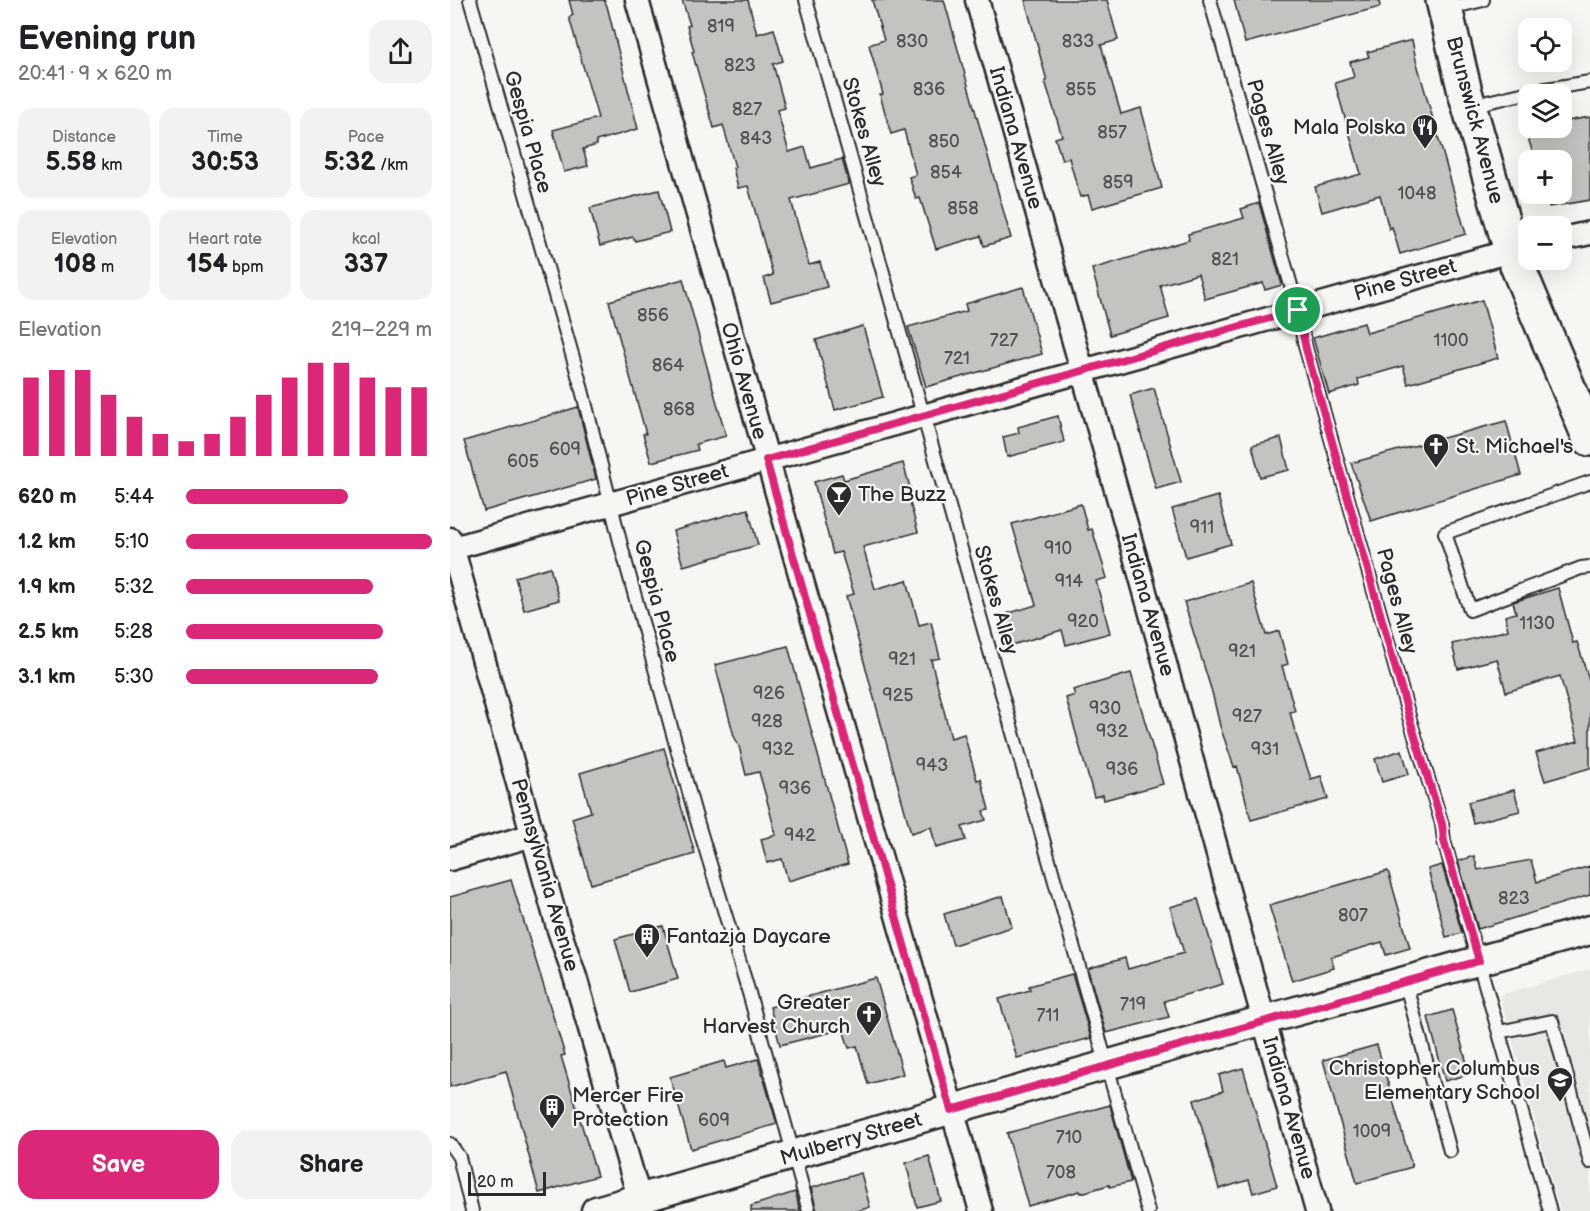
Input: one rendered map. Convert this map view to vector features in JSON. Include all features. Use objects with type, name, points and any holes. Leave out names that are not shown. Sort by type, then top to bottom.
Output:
[{"type":"main road","name":"Brunswick Avenue","points":[[1444,4],[1469,106],[1518,242]]},
{"type":"main road","name":"Brunswick Avenue","points":[[1528,270],[1590,439]]},
{"type":"street","name":"Ohio Avenue","points":[[637,0],[981,1211]]},
{"type":"street","name":"Indiana Avenue","points":[[977,0],[1317,1211]]},
{"type":"street","points":[[1572,237],[1590,233]]},
{"type":"street","name":"Pine Street","points":[[451,545],[612,503],[1518,249]]},
{"type":"street","name":"Pennsylvania Avenue","points":[[451,545],[558,927],[575,977],[641,1205]]},
{"type":"street","points":[[450,860],[533,835]]},
{"type":"street","name":"Mulberry Street","points":[[596,1211],[641,1205],[794,1155],[1264,1020],[1590,930]]},
{"type":"lane","name":"Gespia Place","points":[[470,0],[580,382],[622,549],[695,814],[749,993],[809,1211]]},
{"type":"lane","name":"Stokes Alley","points":[[806,0],[1148,1211]]},
{"type":"lane","name":"Pages Alley","points":[[1210,0],[1298,310],[1306,349],[1410,720],[1442,824],[1444,841],[1550,1211]]},
{"type":"lane","points":[[1444,4],[1483,0]]},
{"type":"lane","points":[[1469,106],[1534,91],[1590,82]]},
{"type":"lane","points":[[1590,482],[1445,533],[1470,610],[1581,568],[1590,567]]},
{"type":"lane","points":[[1405,981],[1450,1151]]},
{"type":"lane","points":[[1499,1032],[1552,1021],[1590,1162]]},
{"type":"lane","points":[[450,1144],[459,1157],[472,1211]]},
{"type":"shaded area","name":"Christopher Columbus Elementary School","points":[[1590,969],[1590,1211],[1560,1211],[1500,995]]},
{"type":"building","points":[[569,0],[604,0],[638,129],[596,141],[597,145],[583,149],[588,166],[564,172],[553,130],[598,118],[569,17],[573,15]]},
{"type":"building","points":[[682,0],[748,0],[757,34],[774,29],[783,61],[773,64],[785,108],[777,110],[789,152],[805,147],[811,168],[842,159],[849,184],[791,200],[809,265],[820,262],[827,287],[771,302],[764,278],[773,275],[748,186],[738,188],[733,168],[735,167],[723,125],[714,128],[692,52],[694,51],[687,26],[690,25]]},
{"type":"building","points":[[872,0],[944,0],[1011,238],[984,246],[981,236],[936,249],[920,198],[916,199],[909,177],[916,175],[904,130],[891,134],[880,95],[883,94],[869,45],[884,40]]},
{"type":"building","points":[[1025,0],[1107,0],[1118,40],[1101,45],[1121,114],[1141,108],[1162,188],[1092,208],[1088,195],[1080,197],[1069,158],[1062,160],[1055,138],[1062,136],[1045,81],[1047,81]]},
{"type":"building","points":[[1234,0],[1379,0],[1380,7],[1245,43]]},
{"type":"building","points":[[1412,40],[1466,234],[1400,254],[1392,227],[1389,229],[1380,195],[1322,212],[1315,187],[1361,174],[1335,83],[1354,77],[1350,62],[1369,57],[1367,52]]},
{"type":"building","points":[[1590,117],[1590,200],[1572,203],[1572,150],[1532,150],[1528,138],[1572,138],[1572,120]]},
{"type":"building","points":[[659,190],[670,232],[635,241],[633,237],[600,246],[590,208]]},
{"type":"building","points":[[1259,203],[1282,285],[1265,290],[1263,283],[1205,299],[1198,274],[1160,285],[1169,318],[1110,335],[1092,269],[1189,240],[1188,234],[1244,218],[1241,209]]},
{"type":"building","points":[[1548,204],[1567,204],[1549,207]]},
{"type":"building","points":[[683,279],[726,436],[696,444],[698,450],[651,462],[643,434],[646,434],[609,301]]},
{"type":"building","points":[[1023,287],[1042,354],[926,387],[908,327],[967,311],[965,304]]},
{"type":"building","points":[[1482,300],[1498,358],[1408,384],[1403,366],[1358,379],[1359,385],[1329,394],[1313,338],[1364,323],[1367,333]]},
{"type":"building","points":[[863,326],[883,397],[835,410],[816,340]]},
{"type":"building","points":[[1154,388],[1181,482],[1156,489],[1130,395]]},
{"type":"building","points":[[578,407],[596,479],[484,511],[464,441]]},
{"type":"building","points":[[1058,416],[1064,442],[1007,457],[1003,437],[1019,433],[1018,427]]},
{"type":"building","name":"St. Michael's","points":[[1506,421],[1521,475],[1371,521],[1351,463]]},
{"type":"building","points":[[1281,438],[1289,470],[1260,477],[1252,445]]},
{"type":"building","points":[[903,463],[913,498],[909,499],[918,532],[863,547],[875,589],[907,580],[919,625],[931,622],[940,658],[931,660],[951,738],[964,734],[977,780],[981,779],[989,810],[983,811],[986,820],[962,827],[966,840],[936,848],[931,827],[911,833],[846,596],[854,594],[841,552],[833,554],[814,482],[842,474],[844,480]]},
{"type":"building","points":[[1218,496],[1231,544],[1186,557],[1172,509]]},
{"type":"building","points":[[1081,504],[1088,530],[1092,529],[1107,578],[1096,581],[1110,633],[1066,645],[1062,630],[1012,645],[1003,615],[1036,605],[1012,524]]},
{"type":"building","points":[[748,509],[758,545],[683,566],[673,531]]},
{"type":"building","points":[[550,567],[559,600],[524,610],[515,577]]},
{"type":"building","points":[[1251,583],[1266,635],[1279,631],[1288,664],[1282,666],[1295,711],[1290,712],[1295,732],[1311,779],[1321,776],[1328,799],[1251,820],[1237,766],[1234,767],[1220,726],[1184,602]]},
{"type":"building","points":[[1558,588],[1573,643],[1577,642],[1590,683],[1590,768],[1545,781],[1536,753],[1578,741],[1560,676],[1506,692],[1497,659],[1458,669],[1452,644],[1508,630],[1505,616],[1516,613],[1513,602]]},
{"type":"building","points":[[788,646],[848,864],[788,881],[782,859],[767,863],[761,839],[776,835],[768,804],[759,772],[746,775],[715,665]]},
{"type":"building","points":[[1131,673],[1163,784],[1104,800],[1103,795],[1094,797],[1066,698],[1075,695],[1073,690]]},
{"type":"building","points":[[664,748],[695,854],[591,884],[572,818],[591,812],[580,773]]},
{"type":"building","points":[[1402,750],[1409,774],[1382,782],[1375,759]]},
{"type":"building","points":[[1514,790],[1520,811],[1473,823],[1468,802]]},
{"type":"building","points":[[1474,856],[1478,870],[1531,860],[1537,882],[1590,866],[1590,895],[1478,929],[1458,861]]},
{"type":"building","points":[[1442,865],[1462,933],[1446,937],[1428,869]]},
{"type":"building","points":[[1388,871],[1410,948],[1386,955],[1382,942],[1331,957],[1334,968],[1292,981],[1269,905]]},
{"type":"building","points":[[511,880],[565,1055],[561,1056],[597,1176],[539,1193],[506,1071],[450,1087],[450,897]]},
{"type":"building","points":[[1003,896],[1012,927],[953,945],[944,914]]},
{"type":"building","points":[[1198,899],[1223,984],[1164,1001],[1169,1017],[1106,1033],[1088,970],[1125,958],[1128,969],[1184,953],[1170,907]]},
{"type":"building","name":"Fantazja Daycare","points":[[663,926],[678,979],[630,992],[615,939]]},
{"type":"building","points":[[1072,974],[1091,1038],[1017,1058],[999,999],[1030,990],[1029,986]]},
{"type":"building","name":"Greater Harvest Church","points":[[876,978],[903,1074],[868,1084],[857,1046],[849,1048],[843,1029],[780,1045],[770,1007]]},
{"type":"building","points":[[1452,1010],[1470,1074],[1445,1081],[1428,1017]]},
{"type":"building","points":[[1377,1045],[1412,1167],[1357,1183],[1323,1060]]},
{"type":"building","points":[[758,1059],[777,1124],[691,1149],[670,1077],[724,1061],[726,1068]]},
{"type":"building","points":[[1243,1068],[1277,1186],[1253,1193],[1249,1180],[1219,1189],[1194,1100],[1223,1091],[1219,1075]]},
{"type":"building","points":[[1110,1105],[1131,1182],[1081,1193],[1080,1191],[1028,1206],[1007,1133]]},
{"type":"building","points":[[929,1156],[941,1201],[917,1207],[906,1163]]},
{"type":"building","points":[[861,1173],[870,1207],[858,1211],[817,1211],[811,1188]]},
{"type":"building","points":[[795,1192],[800,1211],[751,1211],[751,1206]]},
{"type":"place","name":"Mala Polska","points":[[1425,150]]},
{"type":"place","name":"St. Michael's","points":[[1436,469]]},
{"type":"place","name":"The Buzz","points":[[839,517]]},
{"type":"place","name":"Fantazja Daycare","points":[[647,959]]},
{"type":"place","name":"Greater Harvest Church","points":[[869,1037]]},
{"type":"place","name":"Christopher Columbus Elementary School","points":[[1560,1103]]},
{"type":"place","name":"Mercer Fire Protection","points":[[552,1130]]},
{"type":"route","points":[[1298,310],[1306,349],[1479,961],[951,1110],[766,460],[1298,310]]}]
